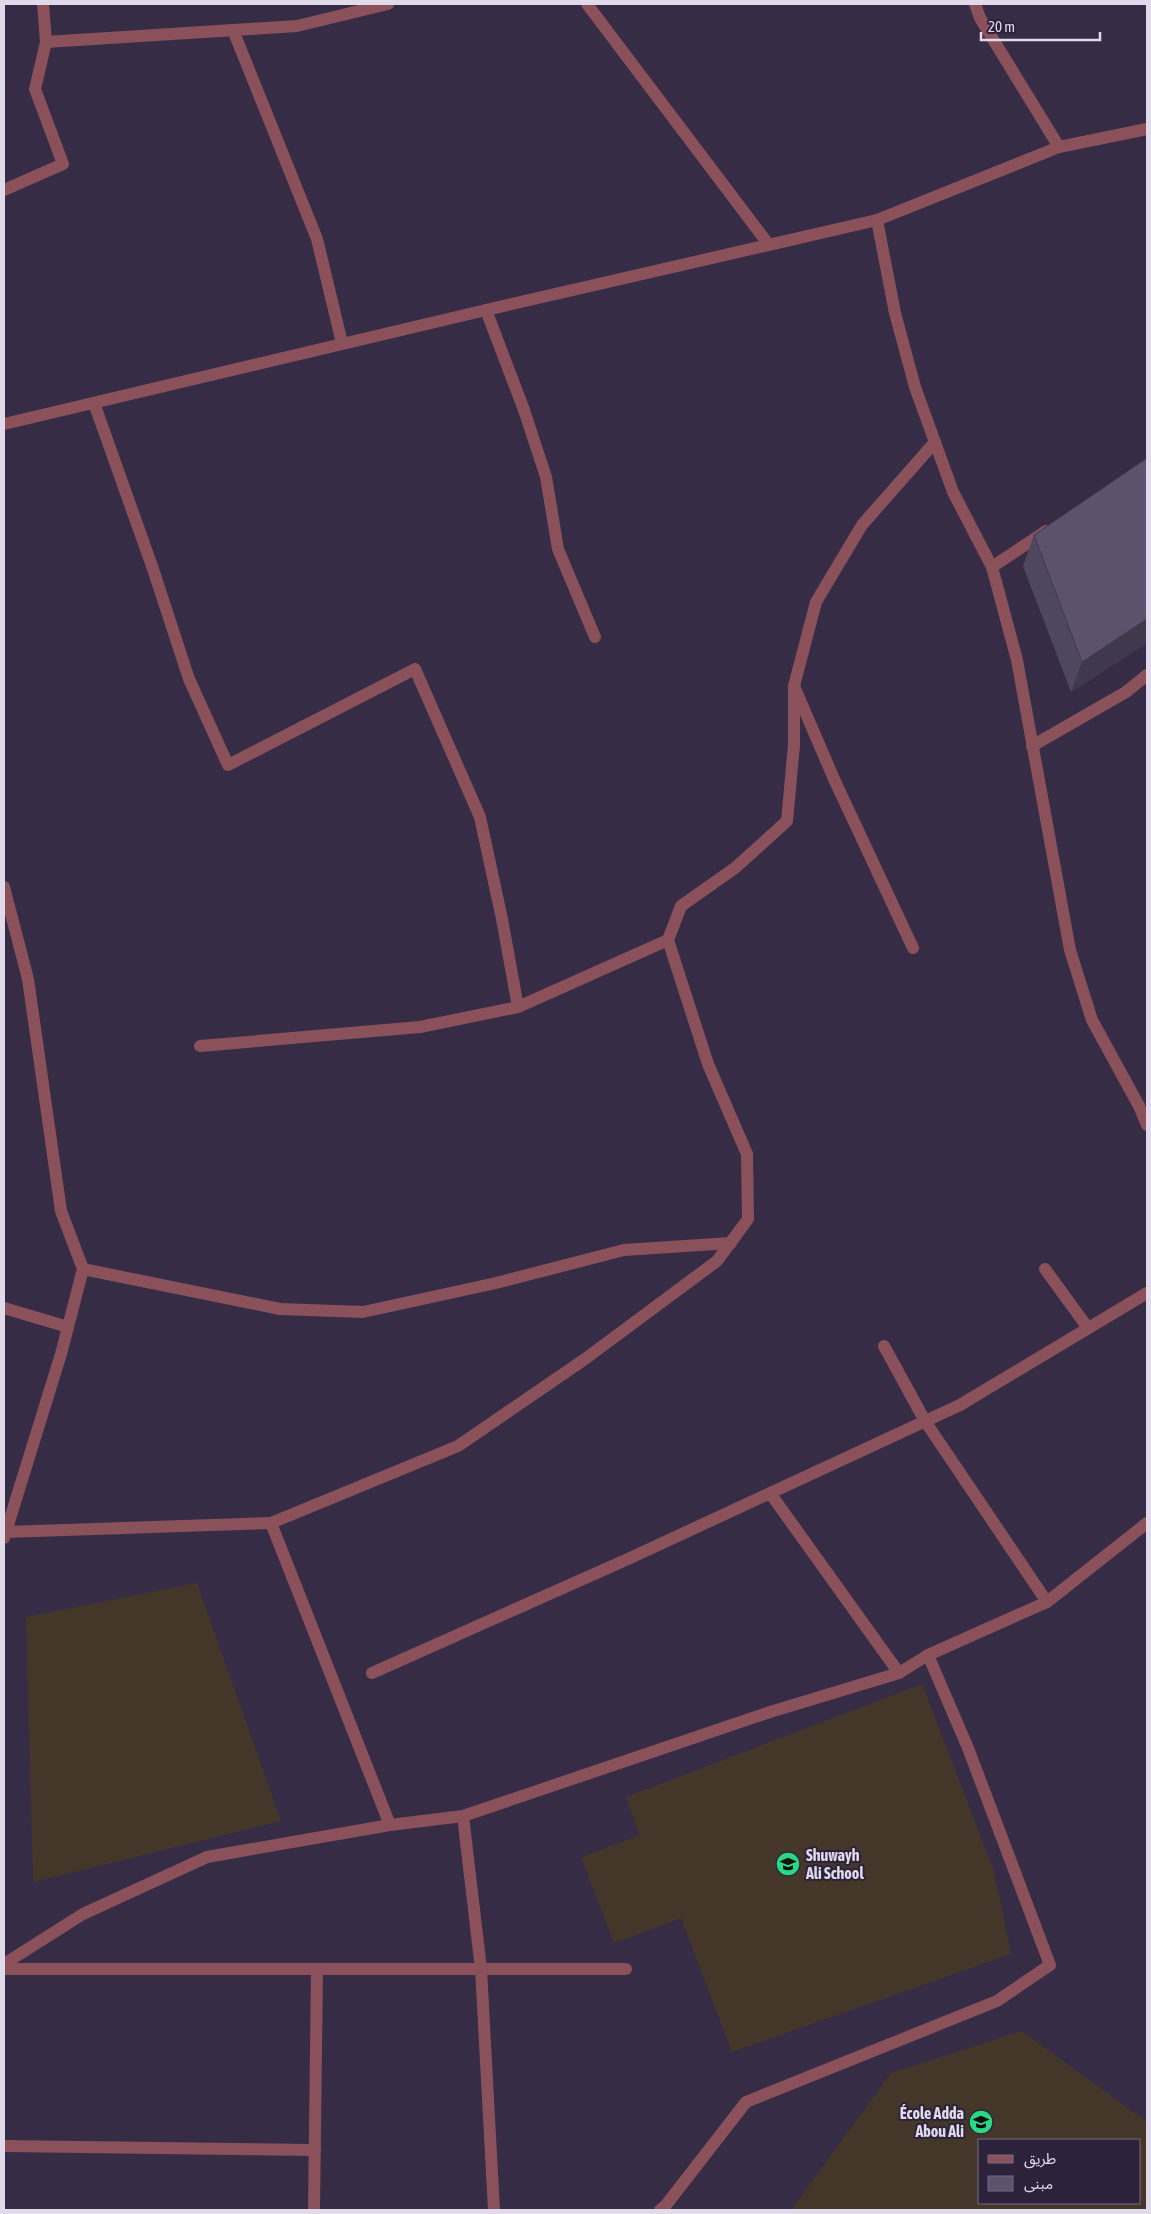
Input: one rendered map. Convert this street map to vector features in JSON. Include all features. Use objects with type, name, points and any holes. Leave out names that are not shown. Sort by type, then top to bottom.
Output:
[{"type":"street","points":[[4,190],[63,164],[35,89],[46,42],[43,4]]},
{"type":"street","points":[[46,42],[297,26],[388,4]]},
{"type":"street","points":[[587,4],[769,245]]},
{"type":"street","points":[[975,4],[980,18],[1059,148]]},
{"type":"street","points":[[234,30],[317,239],[342,343]]},
{"type":"street","points":[[4,424],[342,343],[877,220],[1059,148],[1147,129]]},
{"type":"street","points":[[877,220],[895,313],[916,387],[953,492],[992,567],[1018,660],[1070,950],[1092,1020],[1139,1106],[1147,1126]]},
{"type":"street","points":[[486,310],[524,410],[546,478],[558,548],[595,637]]},
{"type":"street","points":[[94,402],[153,569],[189,679],[228,765],[416,669],[480,818],[502,918],[518,1007]]},
{"type":"street","points":[[4,887],[28,979],[61,1211],[83,1269],[68,1327],[5,1535],[271,1523],[458,1446],[585,1359],[717,1262],[748,1219],[747,1154],[708,1064],[668,940],[682,906],[735,868],[787,821],[794,745],[794,686],[816,602],[862,525],[936,442]]},
{"type":"street","points":[[992,567],[1058,523]]},
{"type":"street","points":[[1032,746],[1126,692],[1147,675]]},
{"type":"street","points":[[794,686],[834,779],[913,948]]},
{"type":"street","points":[[200,1046],[420,1027],[518,1007],[668,940]]},
{"type":"street","points":[[83,1269],[280,1310],[363,1312],[496,1283],[624,1250],[731,1243]]},
{"type":"street","points":[[1046,1269],[1088,1328]]},
{"type":"street","points":[[372,1673],[960,1405],[1147,1293]]},
{"type":"street","points":[[4,1308],[68,1327]]},
{"type":"street","points":[[884,1346],[925,1421],[1047,1602]]},
{"type":"street","points":[[770,1493],[899,1673]]},
{"type":"street","points":[[271,1523],[390,1825]]},
{"type":"street","points":[[4,1964],[83,1914],[207,1857],[390,1825],[463,1816],[770,1712],[899,1673],[928,1655],[1047,1602],[1147,1523]]},
{"type":"street","points":[[660,2210],[666,2205],[746,2102],[997,2001],[1050,1964],[968,1748],[928,1655]]},
{"type":"street","points":[[463,1816],[481,1969],[494,2210]]},
{"type":"street","points":[[4,1969],[626,1969]]},
{"type":"street","points":[[314,2210],[317,1969]]},
{"type":"street","points":[[4,2146],[315,2150]]},
{"type":"shaded area","points":[[197,1583],[281,1821],[33,1882],[26,1617]]},
{"type":"shaded area","name":"Shuwayh Ali School","points":[[922,1684],[994,1871],[1011,1954],[732,2052],[681,1918],[614,1943],[581,1857],[640,1835],[626,1797]]},
{"type":"shaded area","name":"École Adda Abou Ali","points":[[1022,2031],[1147,2122],[1147,2210],[791,2210],[891,2073]]},
{"type":"building","points":[[1147,458],[1147,619],[1082,662],[1034,535]]},
{"type":"place","name":"Shuwayh Ali School","points":[[788,1864]]},
{"type":"place","name":"École Adda Abou Ali","points":[[981,2122]]}]
